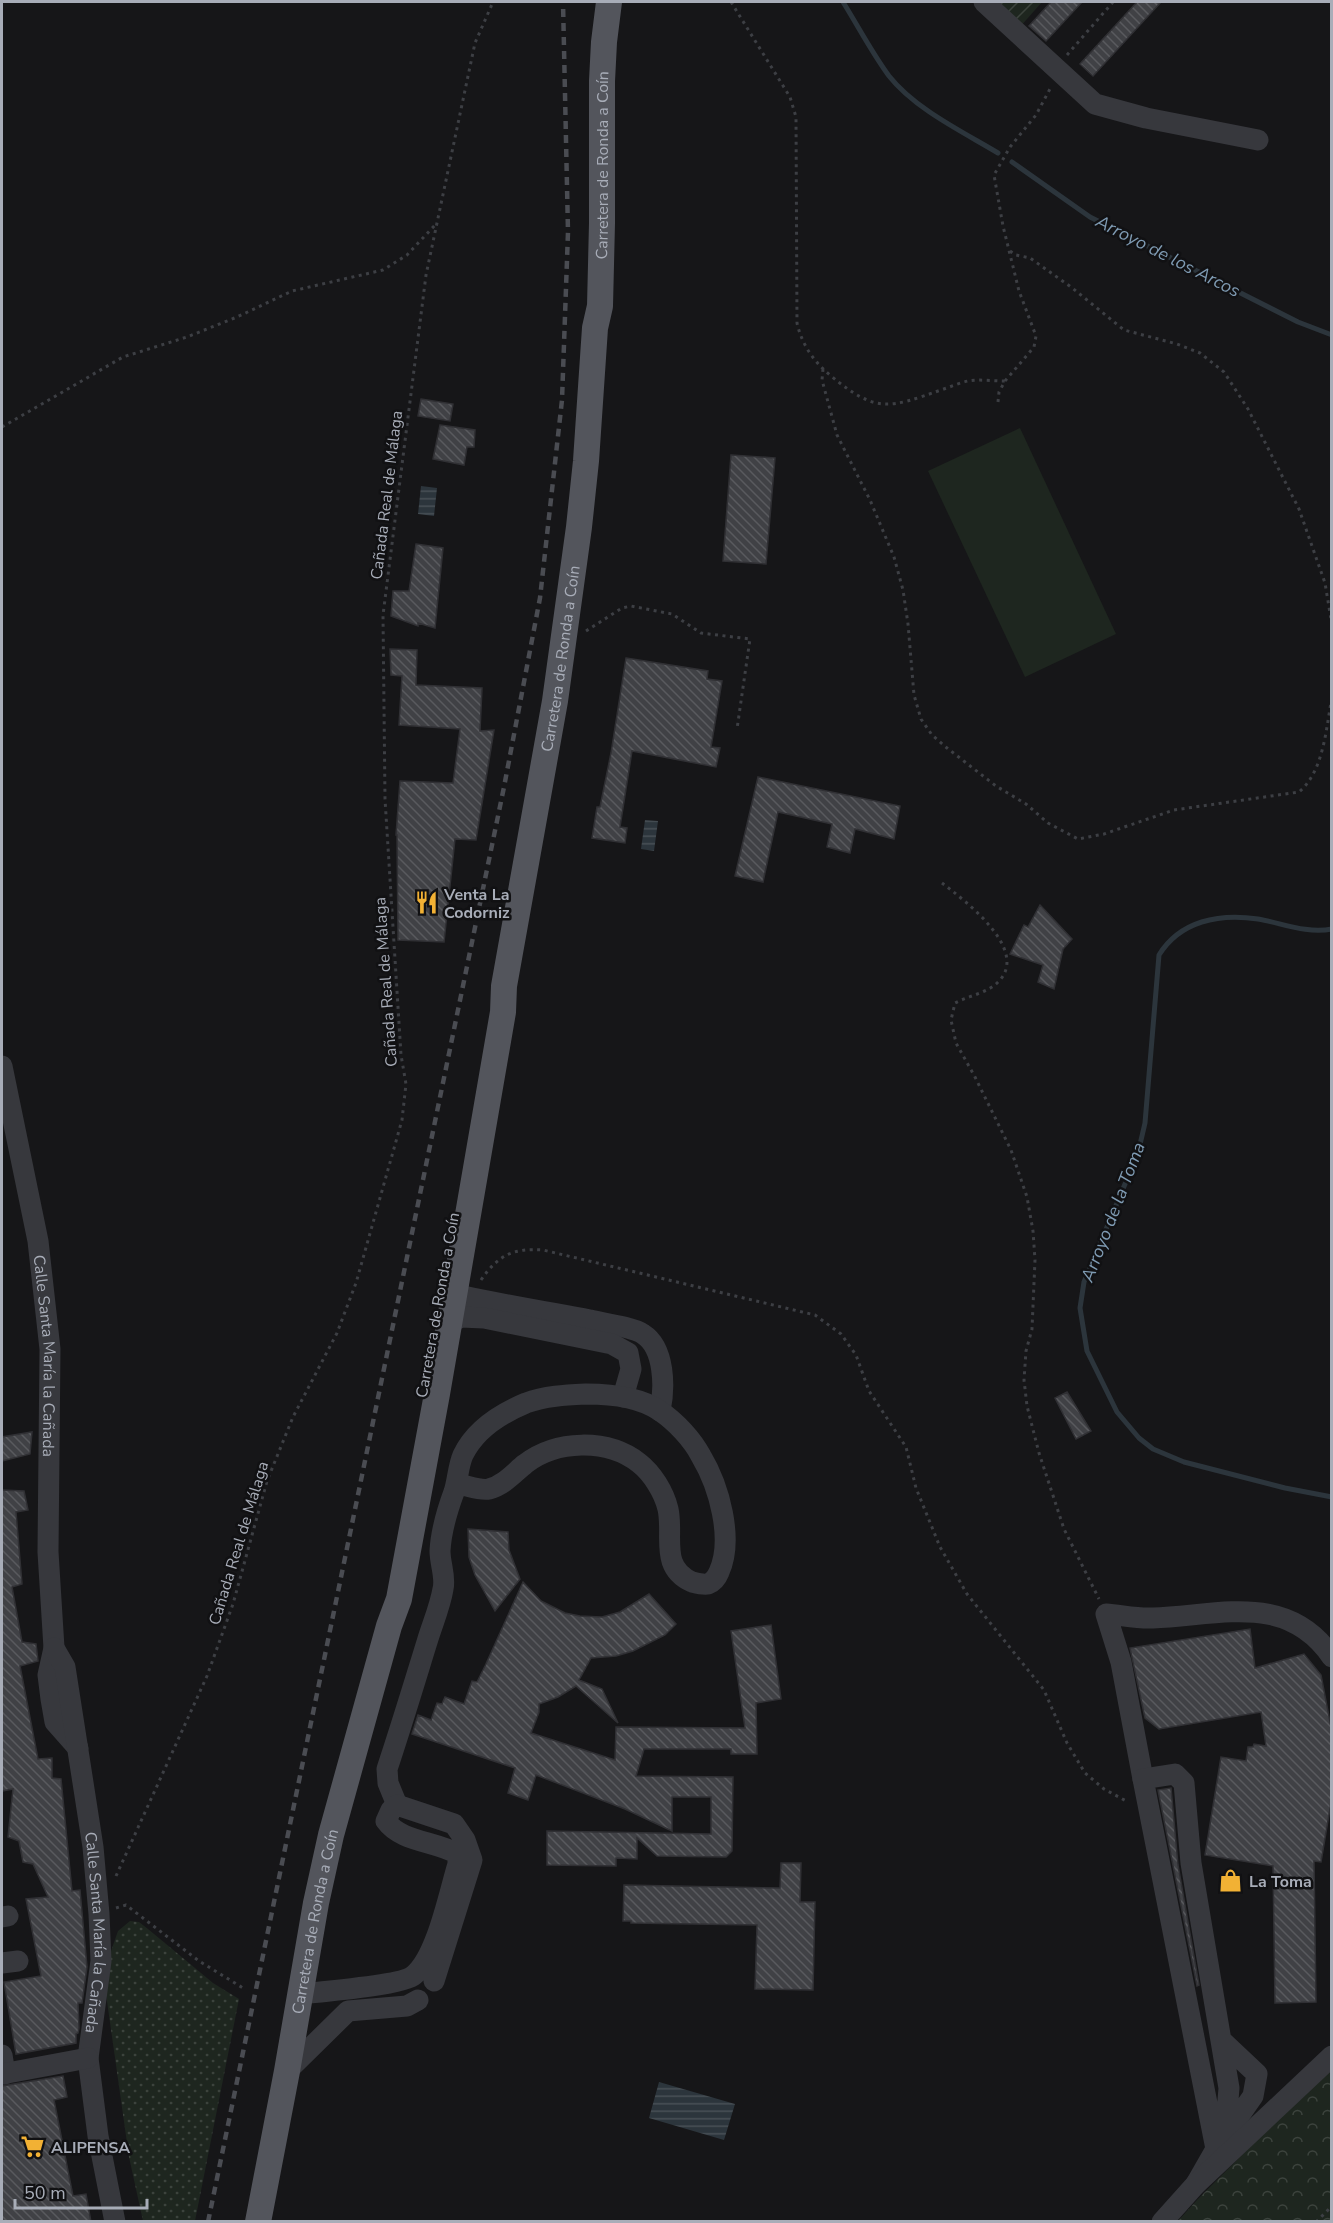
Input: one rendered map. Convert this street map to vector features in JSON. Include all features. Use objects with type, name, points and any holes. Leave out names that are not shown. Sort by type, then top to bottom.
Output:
[{"type":"main road","name":"Carretera de Ronda a Coín","points":[[595,328],[590,108],[591,52],[596,2]]},
{"type":"main road","name":"Carretera de Ronda a Coín","points":[[258,2222],[316,1903],[331,1835],[389,1626],[399,1599],[459,1304],[503,1012],[504,986],[564,644],[585,472],[595,328],[600,306],[602,81],[609,2]]},
{"type":"main road","name":"Carretera de Ronda a Coín","points":[[389,1626],[408,1477],[448,1234],[495,1011],[504,986]]},
{"type":"main road","points":[[424,1380],[437,1351],[444,1311],[459,1304],[447,1292],[453,1254],[448,1234]]},
{"type":"street","points":[[984,2],[1095,104],[1146,118],[1258,140]]},
{"type":"street","name":"Calle Santa María la Cañada","points":[[2,1066],[38,1241],[50,1349],[48,1552],[54,1648],[65,1666],[93,1847],[101,1961],[88,2058],[98,2136],[115,2222]]},
{"type":"street","points":[[459,1304],[484,1318],[612,1344],[628,1353],[631,1369],[623,1397]]},
{"type":"street","points":[[459,1304],[614,1325],[643,1334],[657,1351],[662,1382],[660,1411]]},
{"type":"street","points":[[287,2071],[348,2011],[407,2006],[418,2000],[432,1997],[435,1992],[434,1981],[472,1860],[465,1840],[454,1824],[397,1805],[388,1784],[387,1769],[444,1587],[440,1551],[444,1524],[457,1484],[463,1455],[481,1431],[505,1412],[530,1402],[566,1395],[623,1397],[660,1411],[680,1428],[700,1453],[711,1475],[720,1500],[725,1538],[724,1560],[716,1578],[708,1584],[697,1584],[683,1577],[674,1566],[669,1553],[668,1509],[653,1477],[638,1462],[611,1449],[586,1445],[563,1446],[540,1453],[507,1481],[488,1489],[457,1484]]},
{"type":"street","points":[[1216,2149],[1140,1808],[1143,1779],[1121,1662],[1106,1614],[1150,1618],[1248,1611],[1278,1616],[1295,1623],[1313,1635],[1332,1657]]},
{"type":"street","points":[[1143,1779],[1175,1774],[1184,1783],[1191,1863],[1229,2088],[1227,2112],[1216,2149]]},
{"type":"street","points":[[397,1805],[391,1810],[386,1821],[393,1831],[446,1847],[458,1854],[458,1864],[430,1954],[408,1988],[410,1994],[418,2000]]},
{"type":"street","points":[[301,1994],[376,1985],[425,1974],[434,1981]]},
{"type":"street","points":[[1196,2184],[1216,2149],[1253,2096],[1257,2074],[1223,2042]]},
{"type":"street","points":[[1162,2222],[1196,2184],[1332,2056]]},
{"type":"street","points":[[3,2068],[88,2058]]},
{"type":"path","name":"Cañada Real de Málaga","points":[[114,1882],[207,1676],[233,1604],[267,1480],[293,1417],[337,1333],[356,1283],[402,1119],[406,1084],[401,1055],[385,799],[383,615],[426,275],[476,43],[493,2]]},
{"type":"path","points":[[731,2],[794,107],[796,117],[797,323],[804,344],[823,369],[861,398],[885,406],[901,404],[968,381],[1005,381]]},
{"type":"path","points":[[994,175],[1003,226],[1019,291],[1035,336],[1034,347],[1005,381],[999,392],[998,402]]},
{"type":"path","points":[[2,427],[123,357],[188,337],[292,291],[383,270],[407,255],[437,223]]},
{"type":"path","points":[[1010,251],[1030,258],[1071,287],[1124,330],[1177,344],[1200,353],[1224,372],[1248,409],[1299,509],[1324,583],[1332,625]]},
{"type":"path","points":[[823,369],[822,380],[837,435],[870,500],[894,557],[903,590],[914,695],[921,719],[932,735],[947,748],[996,786],[1026,804],[1048,823],[1078,839],[1104,834],[1174,810],[1299,792],[1311,778],[1320,756],[1332,697]]},
{"type":"path","points":[[564,644],[622,608],[631,606],[672,614],[701,633],[750,639],[737,729]]},
{"type":"path","points":[[942,883],[982,917],[1002,942],[1008,960],[1001,979],[986,991],[970,995],[956,1003],[951,1020],[956,1043],[1011,1150],[1027,1197],[1035,1260],[1032,1329],[1026,1351],[1024,1380],[1027,1406],[1039,1453],[1064,1529],[1106,1614]]},
{"type":"path","points":[[459,1304],[503,1257],[522,1249],[543,1250],[815,1315],[841,1334],[856,1355],[869,1391],[906,1447],[916,1488],[940,1547],[967,1594],[1044,1690],[1067,1743],[1085,1773],[1104,1789],[1140,1808]]},
{"type":"path","points":[[99,1914],[126,1905],[199,1961],[243,1988]]},
{"type":"path","points":[[1316,2222],[1332,2206]]},
{"type":"green space","points":[[990,2],[1042,2],[1019,28]]},
{"type":"green space","points":[[1020,428],[1116,634],[1025,677],[928,471]]},
{"type":"green space","points":[[130,1921],[139,1922],[213,1983],[239,1999],[195,2221],[143,2221],[129,2157],[106,1994],[110,1954],[118,1931]]},
{"type":"green space","points":[[1331,2066],[1331,2221],[1177,2222],[1198,2199]]},
{"type":"shaded area","points":[[421,486],[437,488],[434,516],[418,514]]},
{"type":"shaded area","points":[[645,820],[658,821],[654,851],[641,849]]},
{"type":"shaded area","points":[[659,2082],[735,2104],[724,2140],[649,2118]]},
{"type":"building","points":[[1051,2],[1082,2],[1046,41],[1029,26]]},
{"type":"building","points":[[1137,2],[1161,2],[1093,76],[1080,64]]},
{"type":"building","points":[[421,399],[453,404],[450,421],[418,416]]},
{"type":"building","points":[[440,425],[475,430],[474,447],[467,447],[464,465],[433,459]]},
{"type":"building","points":[[731,455],[775,458],[766,564],[723,561]]},
{"type":"building","points":[[416,544],[443,548],[435,628],[418,623],[418,626],[391,616],[393,591],[409,591]]},
{"type":"building","points":[[390,649],[417,650],[416,685],[482,688],[480,731],[494,730],[476,840],[455,839],[444,942],[398,940],[396,835],[400,781],[453,783],[460,729],[399,725],[402,676],[391,675]]},
{"type":"building","points":[[626,658],[708,671],[707,679],[722,681],[711,747],[720,748],[716,767],[632,751],[620,827],[627,828],[625,843],[592,838],[597,807],[600,807],[611,753]]},
{"type":"building","points":[[758,777],[900,806],[894,839],[855,829],[850,853],[827,847],[832,824],[778,812],[763,882],[735,876]]},
{"type":"building","points":[[1040,905],[1072,939],[1063,949],[1054,989],[1038,982],[1043,965],[1010,954],[1024,925],[1028,927]]},
{"type":"building","points":[[1067,1392],[1091,1431],[1076,1439],[1055,1398]]},
{"type":"building","points":[[32,1432],[30,1454],[2,1461],[2,1437]]},
{"type":"building","points":[[2,1490],[24,1491],[28,1510],[16,1512],[22,1584],[12,1587],[22,1642],[36,1644],[38,1661],[20,1666],[38,1759],[52,1758],[52,1778],[61,1779],[72,1891],[80,1890],[87,1967],[82,2003],[78,2003],[79,2028],[76,2043],[16,2054],[4,1982],[41,1976],[26,1899],[48,1897],[33,1864],[23,1862],[19,1841],[8,1837],[13,1789],[2,1791]]},
{"type":"building","points":[[468,1529],[508,1532],[509,1550],[520,1579],[495,1611],[475,1575],[469,1557]]},
{"type":"building","points":[[523,1582],[541,1601],[565,1613],[580,1616],[602,1617],[620,1612],[649,1594],[676,1624],[665,1635],[633,1651],[616,1656],[591,1658],[579,1680],[602,1689],[618,1723],[576,1686],[558,1697],[539,1704],[539,1712],[531,1733],[615,1760],[616,1727],[745,1728],[731,1631],[771,1625],[781,1699],[756,1703],[757,1754],[731,1754],[731,1749],[644,1749],[636,1776],[733,1777],[732,1851],[726,1857],[657,1856],[637,1838],[637,1859],[616,1858],[616,1866],[547,1865],[547,1831],[711,1834],[711,1797],[672,1797],[672,1831],[625,1809],[536,1775],[528,1800],[508,1793],[515,1768],[412,1734],[418,1715],[431,1720],[437,1703],[442,1704],[445,1697],[464,1704],[472,1681],[477,1682]]},
{"type":"building","points":[[1250,1629],[1255,1668],[1304,1654],[1321,1675],[1332,1732],[1332,1797],[1321,1862],[1314,1861],[1316,2002],[1275,2003],[1273,1866],[1205,1855],[1221,1757],[1246,1761],[1248,1747],[1253,1747],[1254,1744],[1266,1746],[1261,1712],[1159,1729],[1145,1718],[1130,1648]]},
{"type":"building","points":[[1171,1788],[1178,1865],[1199,1985],[1197,1986],[1158,1790]]},
{"type":"building","points":[[781,1863],[801,1863],[800,1902],[815,1902],[813,1990],[755,1989],[757,1925],[623,1921],[624,1885],[780,1888]]},
{"type":"building","name":"ALIPENSA","points":[[63,2076],[67,2097],[54,2100],[73,2196],[86,2194],[91,2222],[2,2222],[2,2086]]},
{"type":"waterway","name":"Arroyo de los Arcos","points":[[843,2],[877,58],[900,88],[940,119],[998,153]]},
{"type":"waterway","name":"Arroyo de los Arcos","points":[[1012,162],[1090,217],[1298,322],[1332,335]]},
{"type":"waterway","name":"Arroyo de la Toma","points":[[1332,929],[1303,929],[1243,917],[1215,919],[1189,927],[1178,934],[1159,955],[1145,1123],[1138,1153],[1084,1282],[1080,1308],[1087,1351],[1117,1412],[1139,1438],[1153,1449],[1184,1462],[1285,1488],[1332,1497]]},
{"type":"railway","points":[[208,2222],[504,787],[540,598],[562,400],[568,232],[563,2]]},
{"type":"place","name":"Venta La Codorniz","points":[[426,903]]},
{"type":"place","name":"La Toma","points":[[1231,1881]]},
{"type":"place","name":"ALIPENSA","points":[[33,2147]]}]
